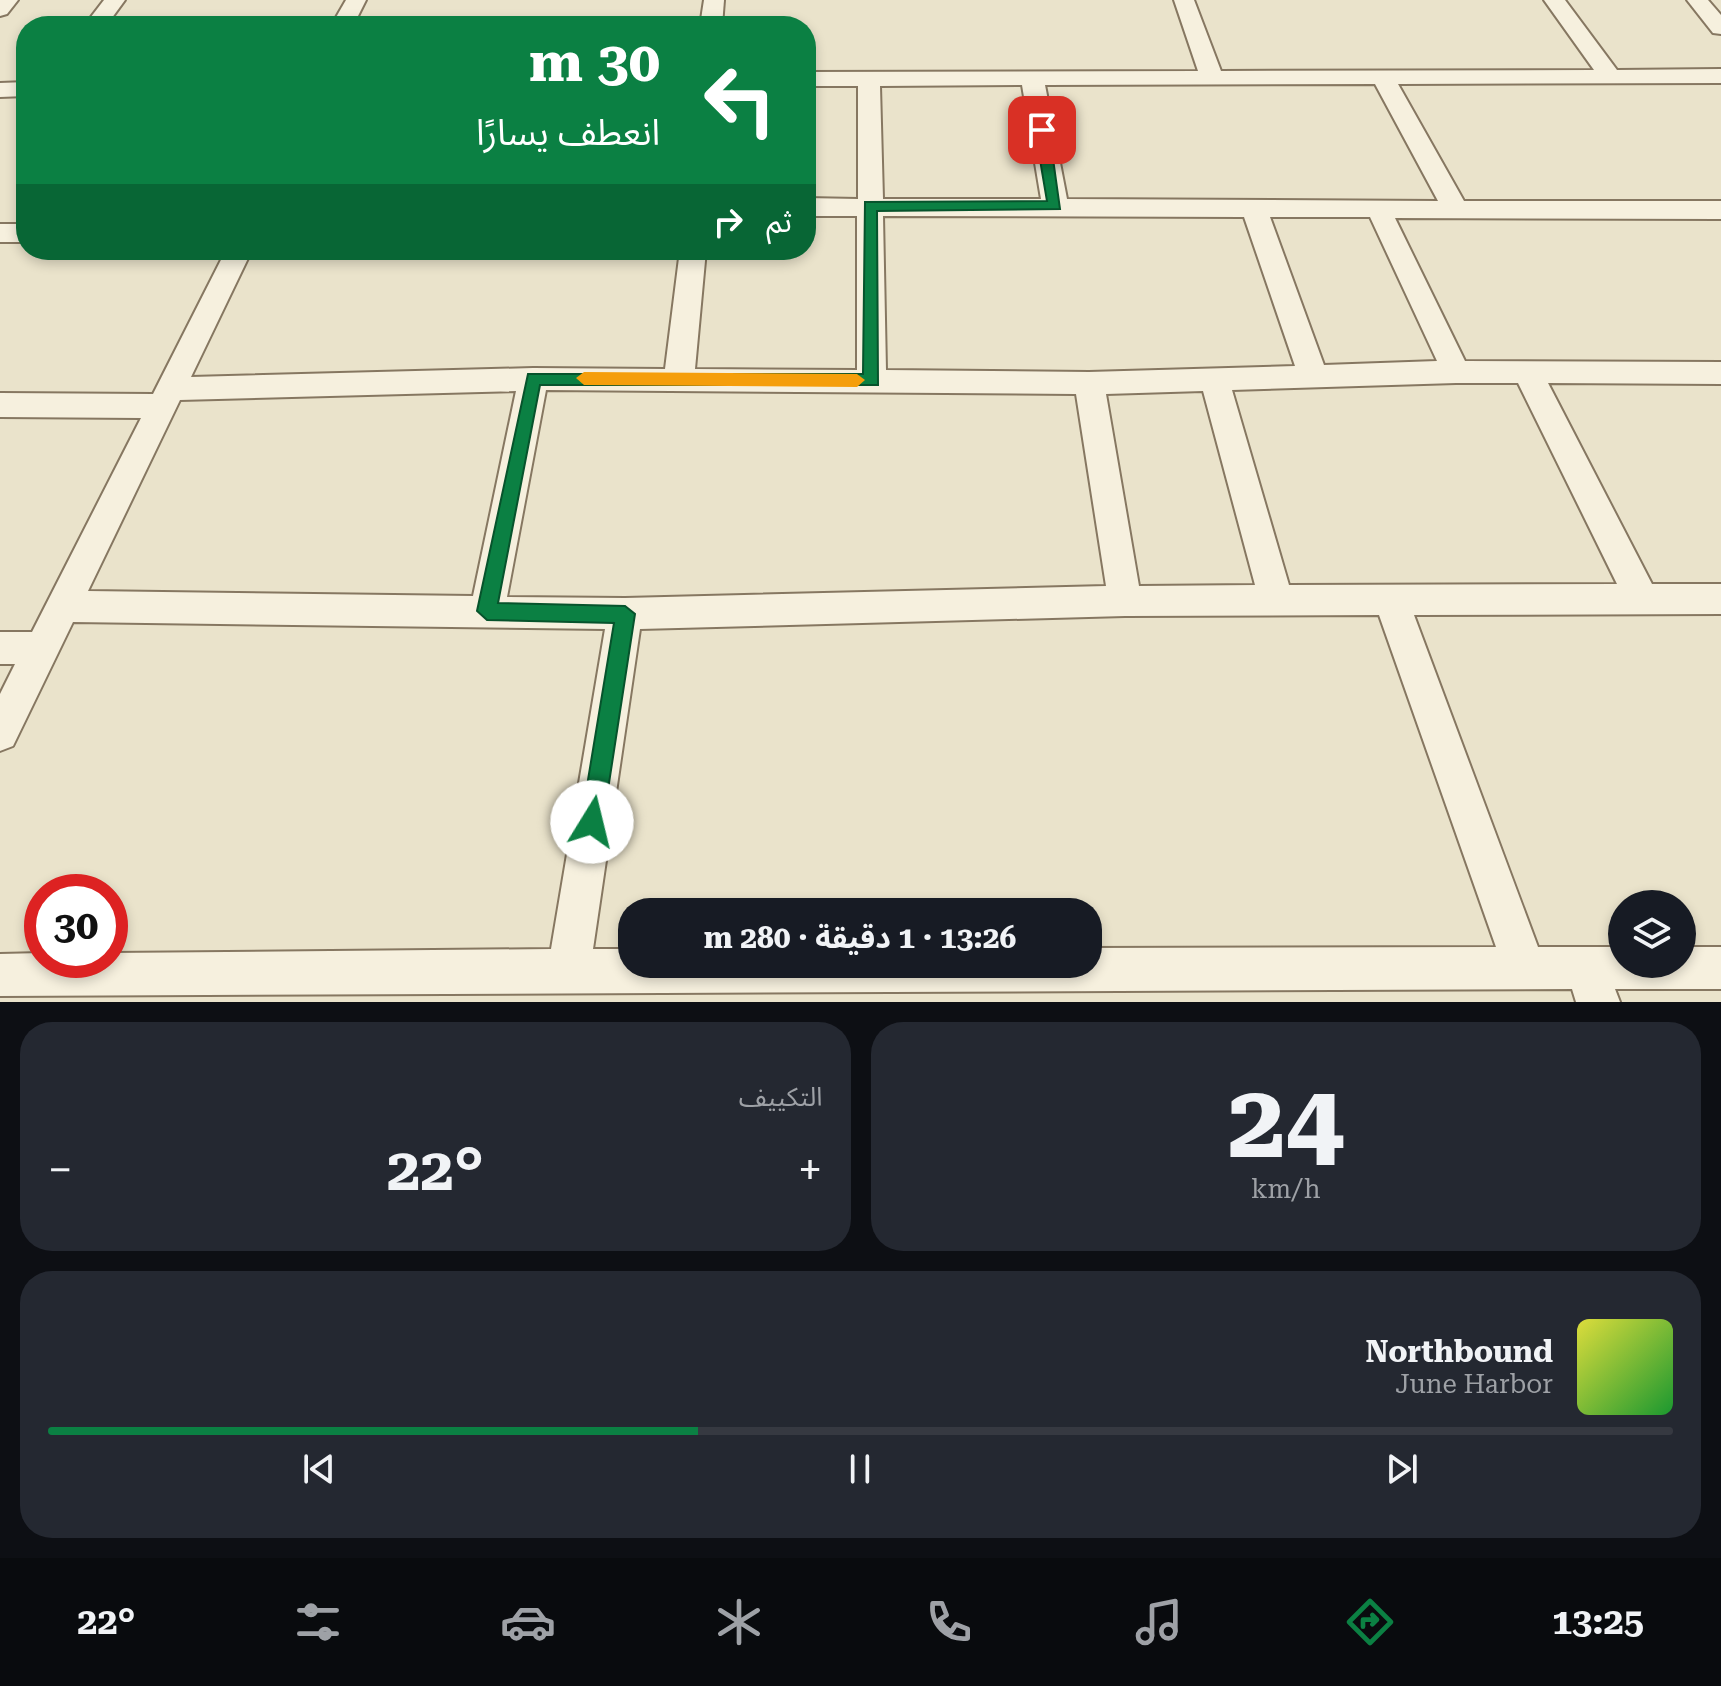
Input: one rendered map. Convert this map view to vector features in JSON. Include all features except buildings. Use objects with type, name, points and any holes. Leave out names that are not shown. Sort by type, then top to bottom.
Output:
[{"type":"street","points":[[0,10],[8,0]]},
{"type":"street","points":[[103,16],[115,0]]},
{"type":"street","points":[[1184,0],[1211,75]]},
{"type":"street","points":[[1554,0],[1611,77]]},
{"type":"street","points":[[1697,0],[1721,28]]},
{"type":"street","points":[[816,79],[1033,80],[1211,75],[1710,76],[1721,104]]},
{"type":"street","points":[[1383,77],[1455,208]]},
{"type":"street","points":[[869,79],[872,381]]},
{"type":"street","points":[[1033,80],[1055,206]]},
{"type":"street","points":[[816,207],[1713,210],[1721,232]]},
{"type":"street","points":[[1378,208],[1456,372]]},
{"type":"street","points":[[1254,209],[1313,375]]},
{"type":"street","points":[[0,733],[234,260]]},
{"type":"street","points":[[679,378],[692,260]]},
{"type":"street","points":[[0,405],[533,379],[1089,383],[1456,372],[1721,373]]},
{"type":"street","points":[[1528,374],[1642,599]]},
{"type":"street","points":[[487,611],[533,379]]},
{"type":"street","points":[[1214,379],[1276,600]]},
{"type":"street","points":[[1089,383],[1125,601]]},
{"type":"street","points":[[65,606],[625,614],[1125,601],[1721,599]]},
{"type":"street","points":[[1391,600],[1525,970]]},
{"type":"street","points":[[569,970],[625,614]]},
{"type":"street","points":[[0,648],[42,648]]},
{"type":"street","points":[[0,975],[569,970],[1525,970],[1592,986],[1721,968]]},
{"type":"slow traffic","points":[[584,378],[857,380]]},
{"type":"route","points":[[592,822],[625,614],[487,611],[533,379],[872,381],[870,206],[1055,206],[1042,130]]}]
